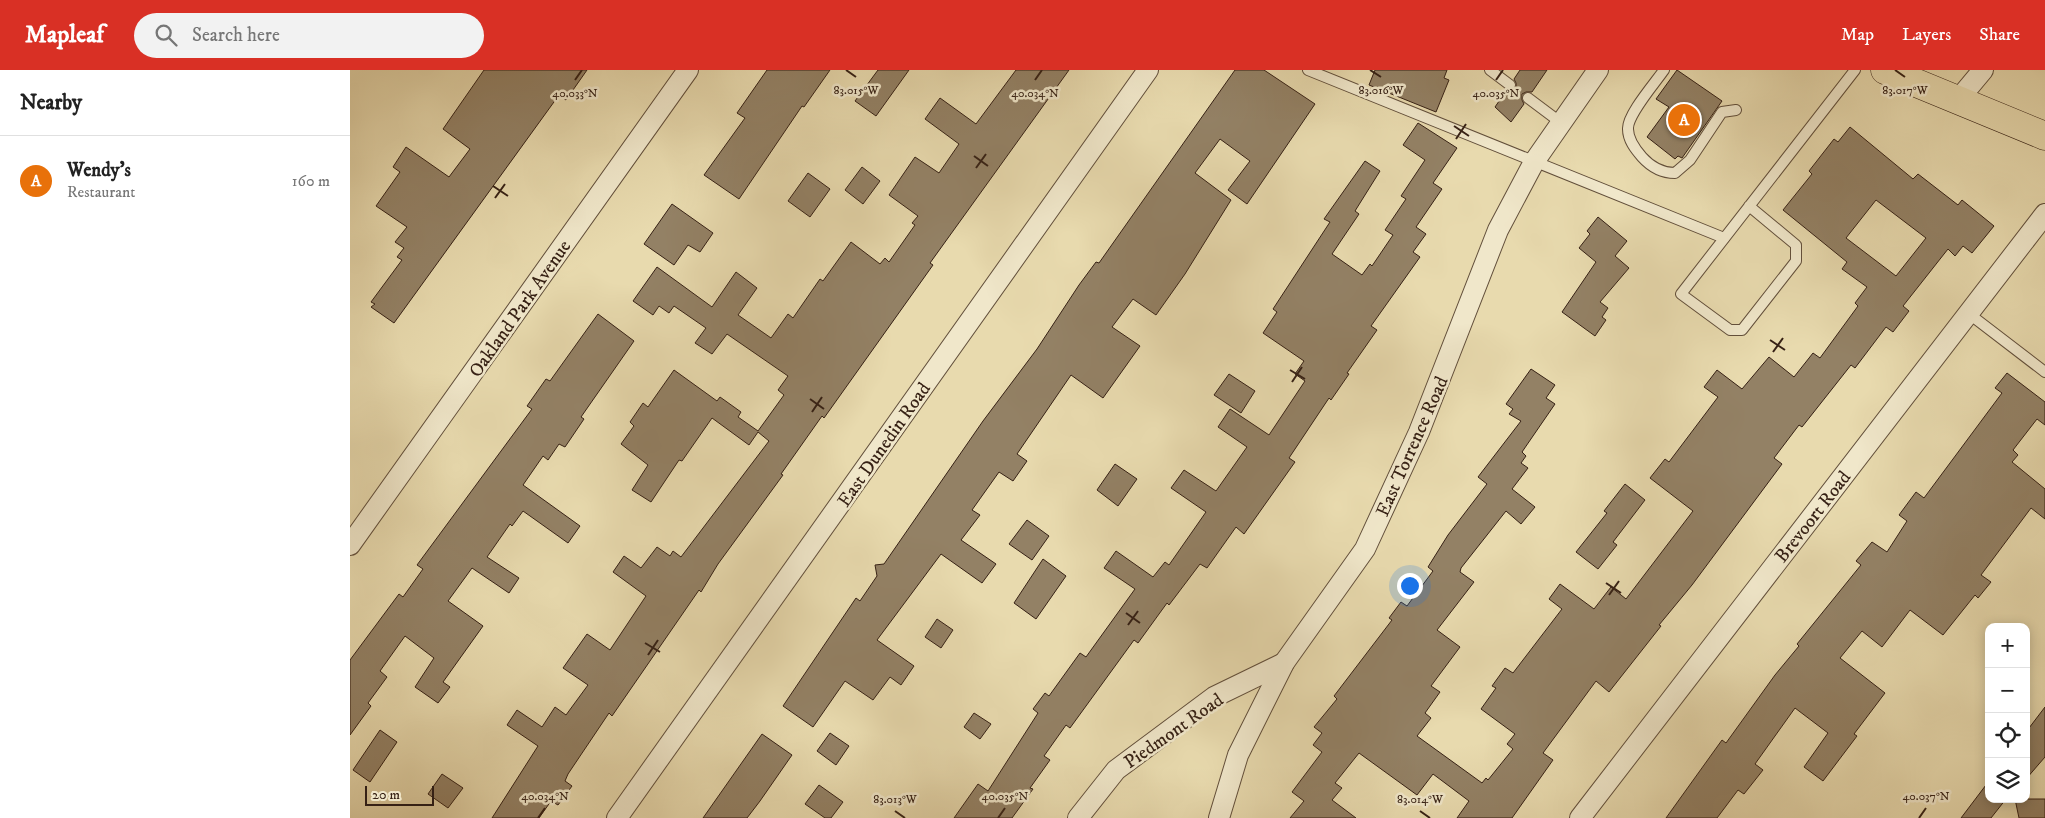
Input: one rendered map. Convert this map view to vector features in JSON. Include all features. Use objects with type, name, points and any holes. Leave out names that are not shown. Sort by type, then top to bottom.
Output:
[{"type":"main road","points":[[1885,70],[2045,136]]},
{"type":"street","name":"Oakland Park Avenue","points":[[350,545],[688,70]]},
{"type":"street","name":"East Dunedin Road","points":[[617,818],[1148,70]]},
{"type":"street","name":"East Torrence Road","points":[[1219,818],[1238,755],[1284,663],[1365,549],[1420,432],[1498,230],[1534,162],[1598,70]]},
{"type":"street","points":[[1958,100],[1982,70]]},
{"type":"street","name":"Brevoort Road","points":[[1580,818],[2045,214]]},
{"type":"street","name":"Piedmont Road","points":[[1078,818],[1116,770],[1214,697],[1284,663]]},
{"type":"lane","points":[[1308,70],[1724,238]]},
{"type":"lane","points":[[1490,70],[1510,86]]},
{"type":"lane","points":[[1664,70],[1633,114],[1628,128],[1631,142],[1643,158],[1662,173],[1675,173],[1690,160],[1722,112],[1736,110]]},
{"type":"lane","points":[[1749,206],[1796,245],[1796,261],[1742,330],[1730,330],[1680,294],[1855,70]]},
{"type":"lane","points":[[1528,98],[1560,122]]},
{"type":"lane","points":[[1968,313],[2045,372]]},
{"type":"building","points":[[484,70],[587,70],[566,100],[559,95],[394,323],[371,307],[375,304],[371,302],[402,260],[397,257],[404,248],[395,242],[407,227],[376,206],[400,172],[393,167],[406,147],[449,177],[470,149],[443,129]]},
{"type":"building","points":[[767,70],[830,70],[804,107],[802,106],[739,199],[704,175],[745,118],[737,113]]},
{"type":"building","points":[[878,70],[909,70],[876,116],[855,101]]},
{"type":"building","points":[[1016,70],[1069,70],[930,263],[933,265],[824,418],[822,416],[781,474],[783,475],[718,564],[701,592],[699,590],[612,716],[609,713],[568,774],[565,781],[572,786],[558,805],[551,801],[539,818],[492,818],[538,746],[507,725],[517,710],[542,727],[555,707],[566,715],[588,685],[563,668],[587,634],[610,650],[646,596],[613,572],[624,556],[641,568],[657,547],[670,556],[673,551],[681,557],[769,441],[758,432],[749,445],[712,418],[682,461],[679,460],[651,502],[632,490],[648,465],[621,444],[634,426],[630,422],[643,403],[648,407],[674,370],[717,401],[720,397],[741,412],[738,417],[758,431],[784,395],[778,390],[788,376],[727,334],[712,354],[695,343],[706,328],[674,306],[669,313],[659,306],[653,315],[633,301],[657,267],[712,307],[736,272],[757,288],[738,315],[771,338],[788,314],[793,318],[820,279],[823,281],[851,242],[880,264],[885,258],[889,262],[915,225],[912,223],[918,216],[889,195],[915,157],[939,173],[959,144],[925,119],[940,98],[976,124]]},
{"type":"building","points":[[1235,70],[1264,70],[1315,104],[1247,204],[1228,190],[1250,161],[1220,139],[1195,173],[1231,200],[1185,274],[1156,315],[1133,299],[1112,327],[1140,346],[1103,398],[1071,375],[1017,454],[1027,461],[1013,481],[999,472],[972,510],[980,515],[961,540],[996,564],[982,583],[941,554],[877,640],[914,666],[901,685],[890,677],[873,700],[845,681],[813,727],[783,706],[856,598],[860,601],[877,576],[875,565],[884,564],[983,421],[1037,349],[1079,285],[1096,262],[1099,263]]},
{"type":"building","points":[[1375,70],[1447,70],[1444,78],[1449,80],[1436,112],[1369,85]]},
{"type":"building","points":[[1520,70],[1547,70],[1532,92],[1522,94],[1524,104],[1511,122],[1495,107],[1506,91],[1516,89],[1514,79]]},
{"type":"building","points":[[1677,70],[1722,101],[1682,158],[1678,156],[1675,159],[1647,137],[1669,107],[1656,99]]},
{"type":"building","points":[[1418,123],[1457,148],[1433,183],[1442,189],[1416,227],[1426,234],[1413,252],[1420,257],[1371,326],[1377,330],[1347,373],[1349,374],[1331,400],[1329,398],[1289,458],[1295,462],[1244,534],[1236,527],[1207,568],[1200,564],[1169,605],[1167,603],[1138,643],[1134,640],[1070,728],[1066,725],[1044,756],[1050,760],[1030,788],[1033,789],[1012,818],[954,818],[978,784],[988,791],[1038,713],[1033,709],[1045,693],[1049,696],[1080,653],[1086,657],[1135,589],[1104,568],[1116,551],[1153,577],[1165,562],[1169,565],[1206,512],[1171,488],[1184,470],[1216,491],[1247,447],[1218,427],[1230,409],[1269,435],[1305,381],[1295,374],[1304,361],[1263,333],[1277,312],[1273,309],[1330,222],[1324,219],[1365,161],[1380,171],[1355,211],[1359,214],[1332,254],[1362,275],[1370,264],[1372,266],[1393,235],[1385,230],[1406,199],[1401,196],[1425,160],[1403,145]]},
{"type":"building","points":[[1850,127],[1913,179],[1918,174],[1958,205],[1962,200],[1994,226],[1972,253],[1963,246],[1955,256],[1948,249],[1903,306],[1909,311],[1893,332],[1886,327],[1855,368],[1851,365],[1802,427],[1799,425],[1774,458],[1782,464],[1692,585],[1659,625],[1661,626],[1609,692],[1596,681],[1543,753],[1553,760],[1512,818],[1457,818],[1469,801],[1433,774],[1417,795],[1359,753],[1335,783],[1342,788],[1332,800],[1356,818],[1290,818],[1304,801],[1292,792],[1322,752],[1313,745],[1322,733],[1314,727],[1337,699],[1334,696],[1392,620],[1389,618],[1401,602],[1407,606],[1433,571],[1428,567],[1448,535],[1487,484],[1478,477],[1521,421],[1509,414],[1513,409],[1506,404],[1531,369],[1555,385],[1546,398],[1555,404],[1522,452],[1526,456],[1521,463],[1528,468],[1512,489],[1535,507],[1521,524],[1506,511],[1461,568],[1460,572],[1474,582],[1437,630],[1460,647],[1431,686],[1440,692],[1425,713],[1431,718],[1417,736],[1482,783],[1486,778],[1488,780],[1513,749],[1507,744],[1515,734],[1481,709],[1496,688],[1492,686],[1505,668],[1513,673],[1562,609],[1549,599],[1560,584],[1594,609],[1611,587],[1626,599],[1693,511],[1650,478],[1665,459],[1669,462],[1718,397],[1704,387],[1717,370],[1742,389],[1769,357],[1794,377],[1813,353],[1820,358],[1858,306],[1855,303],[1867,287],[1842,269],[1847,262],[1783,210],[1812,174],[1809,171],[1834,139],[1838,142]],"holes":[[[1876,200],[1926,238],[1896,276],[1846,238]]]},
{"type":"building","points":[[862,167],[880,181],[863,204],[845,190]]},
{"type":"building","points":[[808,173],[830,189],[810,217],[788,201]]},
{"type":"building","points":[[672,204],[713,233],[700,252],[688,245],[674,265],[644,244]]},
{"type":"building","points":[[1598,217],[1627,241],[1615,256],[1629,268],[1600,302],[1608,308],[1602,317],[1606,320],[1595,336],[1562,312],[1596,262],[1579,248],[1590,234],[1587,231]]},
{"type":"building","points":[[598,314],[634,341],[581,417],[584,419],[565,447],[559,444],[548,460],[543,456],[523,485],[580,526],[568,543],[523,511],[512,526],[510,524],[487,557],[519,578],[509,593],[472,568],[448,601],[483,626],[443,682],[450,687],[438,703],[415,687],[434,658],[405,636],[380,671],[387,677],[368,703],[371,706],[350,735],[350,660],[399,594],[403,597],[423,569],[417,565],[532,409],[527,406],[546,379],[550,381]]},
{"type":"building","points":[[2007,373],[2045,402],[2045,425],[2037,419],[2013,450],[2018,455],[2012,462],[2045,489],[2045,519],[2031,508],[1981,575],[1991,582],[1978,598],[1975,595],[1943,635],[1910,610],[1882,647],[1862,631],[1840,658],[1885,693],[1854,734],[1857,736],[1823,781],[1804,767],[1828,733],[1795,708],[1755,764],[1763,770],[1744,794],[1738,790],[1717,818],[1666,818],[1722,740],[1726,743],[1775,675],[1799,646],[1797,644],[1861,565],[1856,561],[1872,542],[1887,552],[1907,521],[1899,515],[1916,492],[1924,498],[2002,393],[1995,388]]},
{"type":"building","points":[[1229,374],[1255,391],[1241,413],[1214,395]]},
{"type":"building","points":[[1115,464],[1137,479],[1118,506],[1097,490]]},
{"type":"building","points":[[1625,484],[1645,500],[1613,542],[1617,545],[1598,569],[1576,552],[1607,513],[1604,511]]},
{"type":"building","points":[[1027,520],[1049,536],[1032,560],[1009,544]]},
{"type":"building","points":[[1043,559],[1066,576],[1036,619],[1014,603]]},
{"type":"building","points":[[937,619],[953,630],[941,648],[925,637]]},
{"type":"building","points":[[2045,707],[2045,757],[2030,774],[2030,758],[2030,727]]},
{"type":"building","points":[[974,713],[991,724],[980,739],[964,727]]},
{"type":"building","points":[[380,730],[397,742],[370,782],[353,770]]},
{"type":"building","points":[[830,733],[849,746],[836,765],[817,751]]},
{"type":"building","points":[[762,734],[792,755],[760,801],[747,818],[703,818]]},
{"type":"building","points":[[442,774],[463,788],[448,808],[428,794]]},
{"type":"building","points":[[819,785],[843,802],[831,818],[825,818],[805,804]]},
{"type":"building","points":[[1985,786],[1985,803],[2003,803],[1991,818],[1961,818]]},
{"type":"building","points":[[2030,799],[2045,799],[2045,818],[2019,818],[2016,803],[2030,803]]},
{"type":"place","name":"Wendy's","points":[[1684,120]]}]
